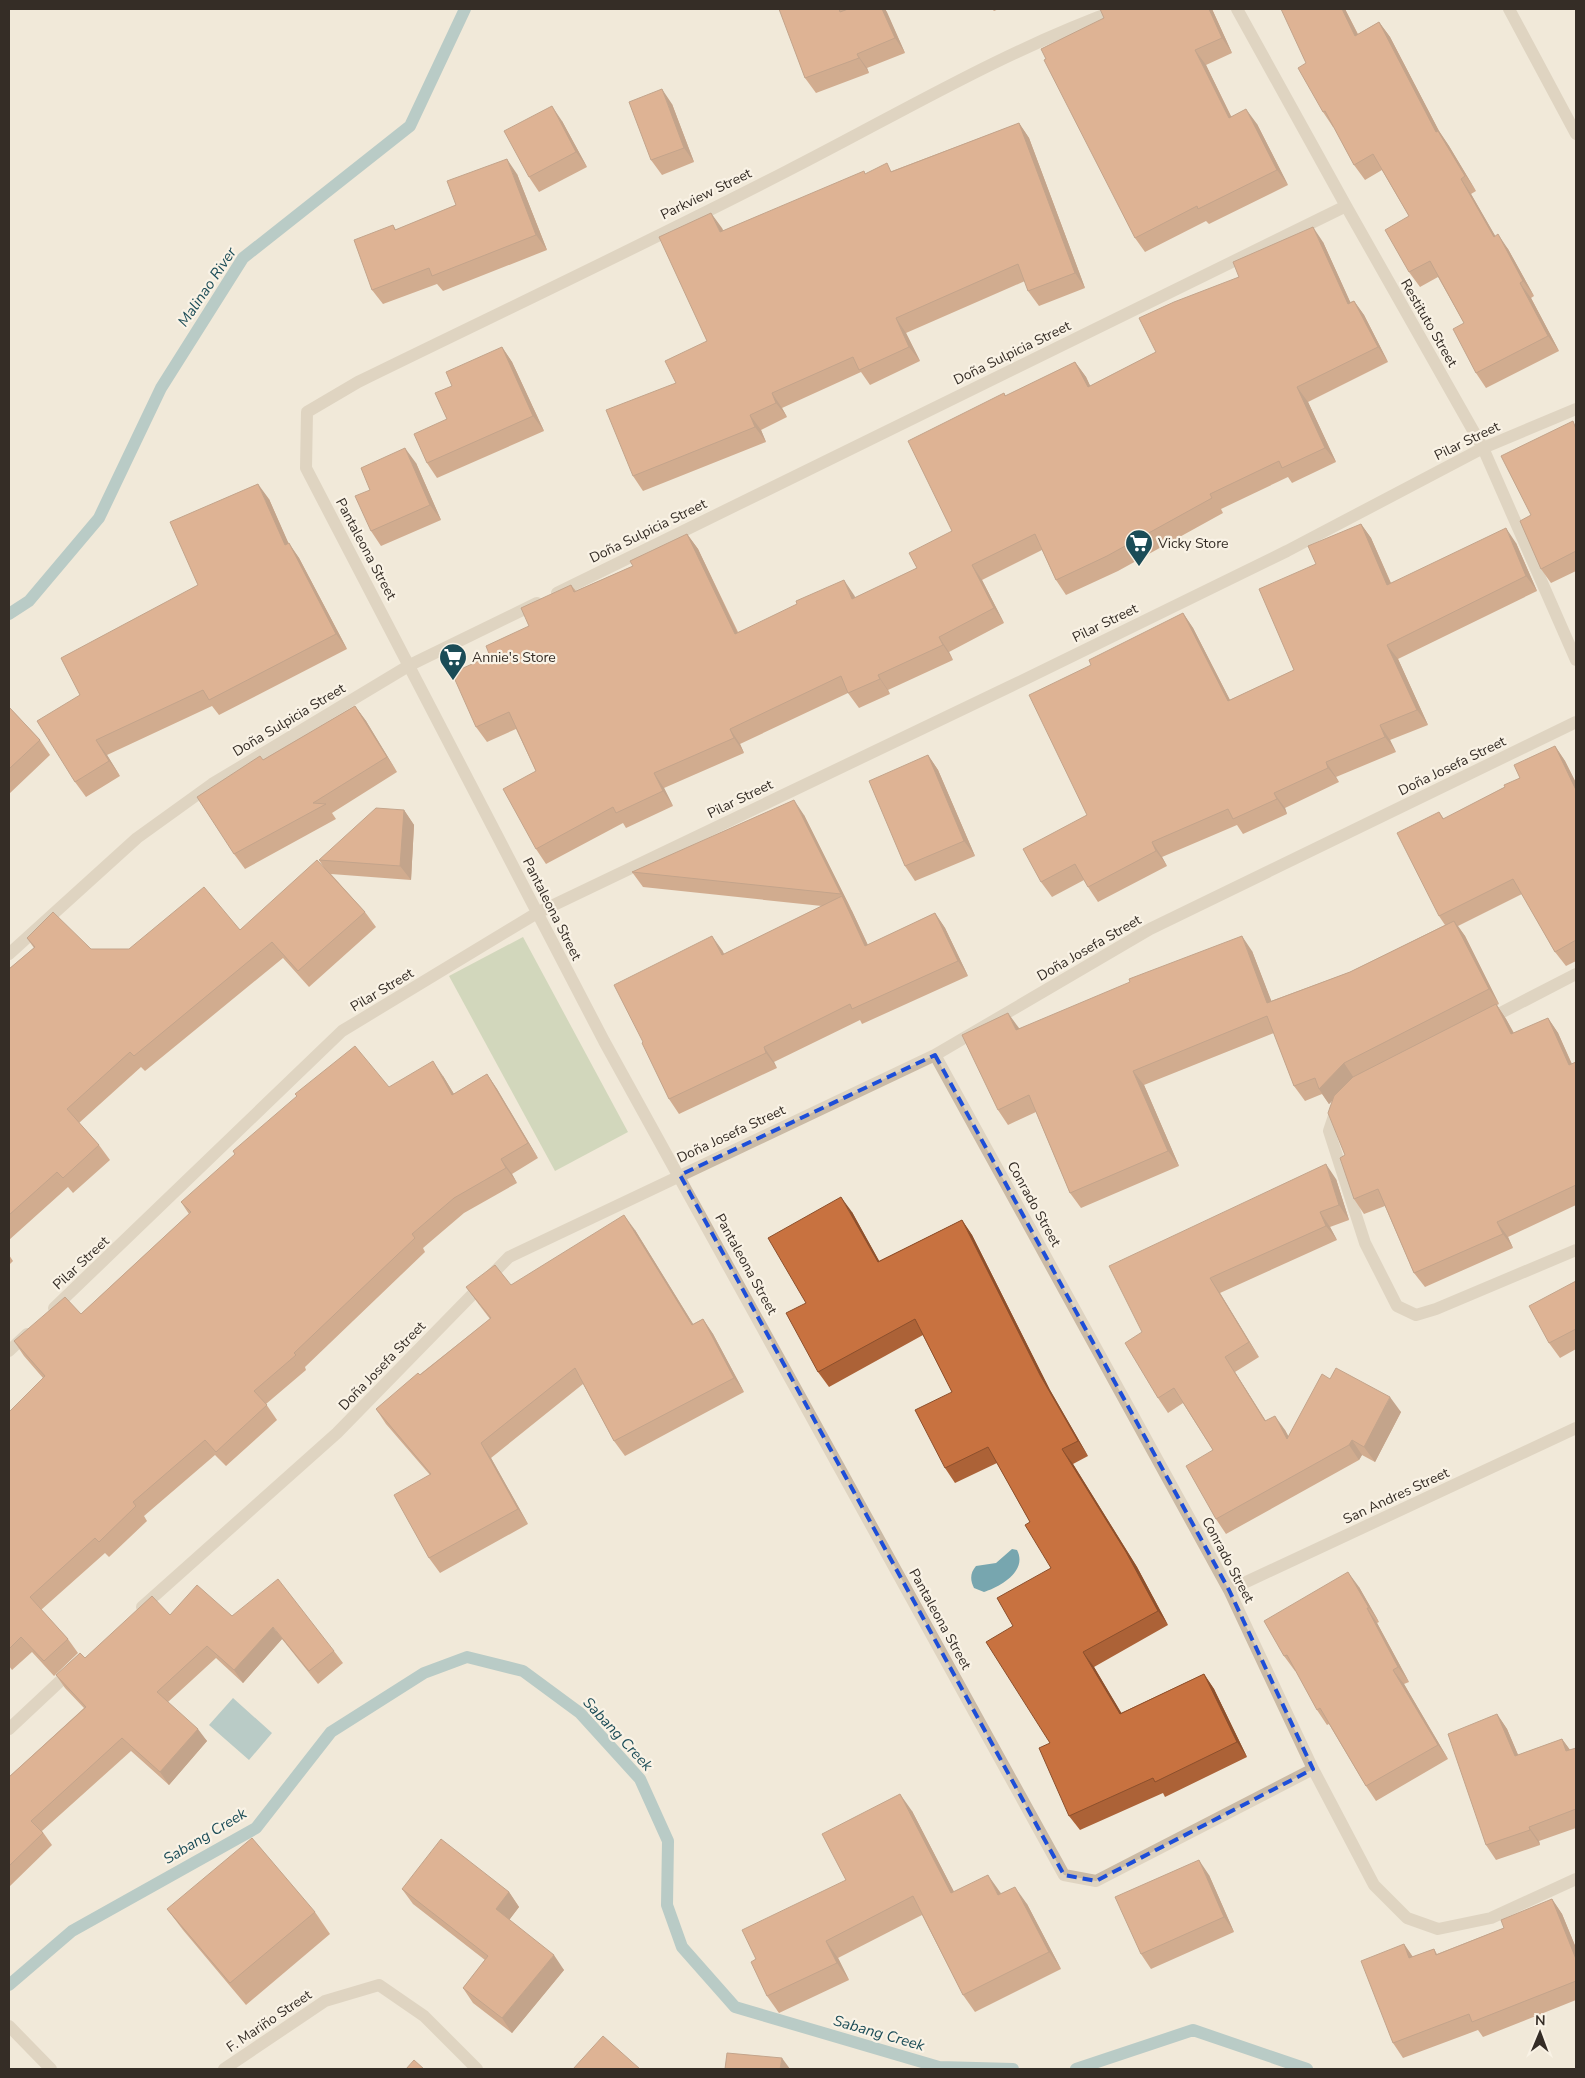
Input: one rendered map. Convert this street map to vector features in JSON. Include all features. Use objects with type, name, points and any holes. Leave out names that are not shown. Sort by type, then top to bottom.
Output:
[{"type":"street","name":"Parkview Street","points":[[307,412],[358,382],[786,172],[965,77],[1067,28],[1120,9]]},
{"type":"street","name":"Restituto Street","points":[[1237,9],[1483,448],[1576,660]]},
{"type":"street","points":[[1508,9],[1576,134]]},
{"type":"street","name":"Doña Sulpicia Street","points":[[9,954],[137,838],[204,789],[410,665],[1346,206]]},
{"type":"street","name":"Pilar Street","points":[[9,1351],[342,1031],[537,912],[1011,686],[1278,556],[1483,448],[1576,408]]},
{"type":"street","name":"Pantaleona Street","points":[[307,412],[306,468],[604,1041],[680,1175],[1064,1875],[1096,1881],[1313,1769]]},
{"type":"street","name":"Doña Josefa Street","points":[[131,1616],[337,1433],[509,1257],[935,1055],[1150,929],[1576,722]]},
{"type":"street","points":[[1472,1028],[1576,974]]},
{"type":"street","name":"Conrado Street","points":[[935,1055],[1228,1590],[1313,1769],[1374,1885],[1407,1918],[1438,1929],[1491,1918],[1576,1879]]},
{"type":"street","points":[[1348,1096],[1337,1107],[1329,1131],[1365,1243],[1397,1306],[1416,1315],[1436,1309],[1576,1250]]},
{"type":"street","name":"San Andres Street","points":[[1228,1590],[1576,1428]]},
{"type":"street","points":[[9,1729],[80,1662]]},
{"type":"street","name":"F. Mariño Street","points":[[224,2069],[325,2001],[379,1985],[424,2016],[477,2069]]},
{"type":"street","points":[[9,2026],[51,2069]]},
{"type":"highlighted area","points":[[935,1055],[1229,1590],[1313,1769],[1096,1881],[1064,1875],[680,1175]]},
{"type":"green space","points":[[523,937],[628,1132],[555,1171],[449,976]]},
{"type":"water","points":[[1012,1549],[1017,1550],[1019,1565],[1011,1577],[984,1592],[974,1588],[971,1577],[976,1566],[996,1563]]},
{"type":"water","points":[[233,1698],[272,1733],[249,1760],[209,1725]]},
{"type":"building","points":[[779,9],[839,9],[840,12],[848,9],[882,9],[895,38],[857,54],[859,58],[805,78]]},
{"type":"building","points":[[1100,9],[1209,9],[1222,38],[1195,50],[1229,118],[1246,109],[1277,170],[1198,209],[1197,206],[1135,238],[1044,60],[1046,59],[1041,49],[1104,18]]},
{"type":"building","points":[[1281,9],[1342,9],[1355,36],[1379,22],[1436,132],[1438,131],[1465,176],[1461,179],[1494,237],[1498,234],[1523,281],[1520,283],[1548,336],[1476,373],[1453,329],[1464,323],[1430,261],[1409,272],[1385,230],[1409,216],[1373,154],[1354,165],[1325,111],[1323,112],[1298,68],[1306,63]]},
{"type":"building","points":[[662,89],[684,148],[651,160],[629,102]]},
{"type":"building","points":[[552,106],[576,152],[529,177],[504,131]]},
{"type":"building","points":[[1019,123],[1075,273],[1028,291],[1018,264],[896,318],[909,347],[859,370],[853,357],[772,393],[776,403],[750,415],[755,427],[633,476],[606,410],[676,383],[665,361],[707,341],[659,237],[711,213],[720,232],[864,171],[865,174],[887,163],[891,172]]},
{"type":"building","points":[[507,159],[536,235],[432,276],[429,268],[372,290],[354,240],[393,225],[395,230],[456,205],[447,181]]},
{"type":"building","points":[[1313,227],[1348,304],[1354,301],[1378,347],[1297,387],[1325,448],[1282,468],[1279,461],[1210,494],[1212,498],[1107,556],[1056,580],[1035,534],[972,565],[994,608],[939,637],[943,645],[878,675],[880,679],[848,693],[841,676],[730,729],[734,738],[654,773],[663,791],[616,813],[613,807],[536,849],[503,789],[536,771],[509,712],[476,727],[452,673],[490,656],[486,646],[529,626],[521,608],[571,585],[574,592],[633,566],[630,561],[687,534],[735,634],[797,604],[796,601],[844,580],[852,599],[917,568],[909,553],[952,531],[908,441],[1004,393],[1005,396],[1075,362],[1088,387],[1156,352],[1139,318],[1174,302],[1239,277],[1233,262]]},
{"type":"building","points":[[502,347],[533,416],[427,463],[414,434],[447,419],[435,393],[452,386],[446,372]]},
{"type":"building","points":[[1573,421],[1576,429],[1576,551],[1541,569],[1520,521],[1531,515],[1501,456]]},
{"type":"building","points":[[405,448],[430,505],[371,531],[355,496],[370,490],[361,468]]},
{"type":"building","points":[[258,484],[285,545],[289,543],[336,634],[209,700],[203,690],[96,740],[109,761],[75,782],[37,721],[80,695],[61,658],[198,585],[170,522]]},
{"type":"building","points":[[1361,524],[1387,585],[1506,528],[1526,576],[1387,645],[1417,710],[1380,725],[1385,737],[1326,762],[1328,768],[1274,793],[1277,799],[1233,819],[1228,809],[1152,842],[1156,851],[1088,887],[1075,864],[1041,882],[1023,849],[1087,815],[1029,695],[1091,665],[1089,660],[1183,613],[1228,701],[1294,670],[1259,589],[1316,564],[1308,546]]},
{"type":"building","points":[[355,706],[387,757],[313,803],[326,804],[234,854],[197,797],[260,756],[263,760]]},
{"type":"building","points":[[9,707],[40,740],[9,769]]},
{"type":"building","points":[[1555,746],[1576,790],[1576,940],[1555,952],[1513,879],[1439,916],[1397,833],[1439,812],[1443,819],[1505,787],[1504,785],[1520,778],[1514,765]]},
{"type":"building","points":[[928,755],[964,841],[905,866],[869,781]]},
{"type":"building","points":[[794,800],[841,894],[632,872]]},
{"type":"building","points":[[376,808],[404,810],[400,866],[319,860]]},
{"type":"building","points":[[317,860],[365,912],[298,971],[272,942],[134,1056],[130,1052],[67,1109],[99,1145],[63,1178],[57,1172],[9,1215],[9,969],[35,947],[27,938],[53,912],[91,949],[129,949],[204,887],[240,930]]},
{"type":"building","points":[[842,896],[865,946],[935,913],[958,961],[852,1009],[850,1004],[764,1047],[766,1053],[669,1099],[614,985],[712,936],[722,955]]},
{"type":"building","points":[[1454,921],[1489,989],[1344,1063],[1319,1089],[1315,1078],[1294,1086],[1267,1016],[1133,1071],[1168,1151],[1070,1193],[1029,1095],[998,1110],[962,1035],[1008,1013],[1016,1030],[1130,982],[1129,979],[1242,936],[1267,1003],[1350,972]]},
{"type":"building","points":[[1496,1004],[1511,1034],[1548,1018],[1569,1065],[1576,1062],[1576,1185],[1497,1222],[1503,1234],[1414,1273],[1378,1189],[1354,1199],[1340,1158],[1345,1155],[1328,1113],[1334,1096],[1353,1077]]},
{"type":"building","points":[[355,1046],[389,1087],[433,1061],[452,1095],[487,1074],[528,1143],[501,1159],[506,1168],[454,1198],[412,1234],[415,1238],[294,1353],[296,1355],[254,1391],[267,1405],[216,1452],[205,1440],[133,1502],[136,1506],[99,1542],[95,1538],[30,1597],[68,1639],[44,1661],[21,1637],[9,1649],[9,1412],[45,1376],[14,1341],[65,1297],[81,1314],[191,1212],[181,1202],[235,1154],[233,1151],[297,1096],[295,1094]]},
{"type":"building","points":[[1326,1164],[1339,1205],[1320,1212],[1326,1226],[1210,1278],[1249,1342],[1225,1357],[1265,1421],[1275,1416],[1287,1439],[1322,1374],[1330,1379],[1336,1368],[1390,1397],[1364,1447],[1352,1440],[1349,1445],[1216,1519],[1186,1466],[1213,1450],[1174,1388],[1158,1398],[1125,1343],[1142,1332],[1109,1266]]},
{"type":"building","points":[[841,1197],[878,1262],[962,1220],[1040,1375],[1078,1441],[1062,1449],[1126,1552],[1158,1611],[1083,1652],[1120,1714],[1204,1674],[1237,1742],[1155,1782],[1153,1778],[1069,1816],[1039,1748],[1050,1743],[986,1642],[1013,1626],[997,1598],[1051,1568],[1025,1525],[1030,1522],[988,1447],[945,1468],[915,1410],[952,1392],[915,1319],[818,1372],[786,1313],[806,1303],[768,1238]]},
{"type":"building","points":[[624,1215],[692,1325],[703,1319],[734,1378],[614,1441],[575,1368],[481,1443],[518,1509],[429,1558],[394,1495],[431,1474],[376,1409],[418,1373],[420,1375],[491,1318],[466,1287],[495,1265],[511,1285]]},
{"type":"building","points":[[1576,1281],[1576,1329],[1549,1343],[1529,1306]]},
{"type":"building","points":[[1348,1572],[1369,1608],[1367,1608],[1398,1667],[1393,1670],[1438,1745],[1366,1786],[1320,1708],[1317,1710],[1287,1655],[1284,1656],[1264,1621]]},
{"type":"building","points":[[278,1579],[334,1651],[309,1671],[273,1627],[234,1670],[207,1646],[157,1692],[198,1729],[160,1772],[122,1738],[31,1821],[43,1833],[9,1866],[9,1777],[86,1707],[56,1675],[80,1653],[85,1658],[152,1596],[170,1615],[197,1585],[232,1616]]},
{"type":"building","points":[[1497,1714],[1515,1756],[1562,1739],[1566,1751],[1576,1748],[1576,1809],[1529,1827],[1530,1830],[1486,1845],[1448,1734]]},
{"type":"building","points":[[900,1794],[951,1893],[988,1875],[998,1895],[1015,1887],[1049,1952],[963,1995],[913,1896],[826,1941],[837,1963],[767,1996],[751,1962],[756,1959],[742,1930],[846,1880],[822,1834]]},
{"type":"building","points":[[252,1838],[315,1912],[230,1983],[167,1909]]},
{"type":"building","points":[[441,1839],[509,1892],[496,1909],[554,1955],[502,2018],[463,1988],[488,1956],[402,1889]]},
{"type":"building","points":[[1199,1860],[1224,1917],[1141,1954],[1115,1897]]},
{"type":"building","points":[[1552,1899],[1576,1959],[1576,1981],[1472,2022],[1469,2014],[1393,2043],[1361,1961],[1404,1944],[1409,1958],[1434,1949],[1436,1955],[1504,1928],[1501,1920]]},
{"type":"building","points":[[603,2036],[640,2069],[573,2069]]},
{"type":"building","points":[[727,2053],[782,2058],[780,2069],[725,2069]]},
{"type":"building","points":[[414,2060],[424,2069],[406,2069]]},
{"type":"waterway","name":"Malinao River","points":[[9,614],[29,601],[99,518],[161,388],[243,258],[410,126],[465,9]]},
{"type":"waterway","name":"Sabang Creek","points":[[9,1985],[72,1931],[256,1828],[331,1732],[424,1673],[467,1657],[523,1671],[580,1713],[640,1779],[668,1841],[667,1905],[682,1947],[735,2007],[939,2067],[1013,2069]]},
{"type":"waterway","name":"Sabang Creek","points":[[1076,2069],[1193,2030],[1307,2069]]},
{"type":"place","name":"Vicky Store","points":[[1139,567]]},
{"type":"place","name":"Annie's Store","points":[[453,681]]}]
